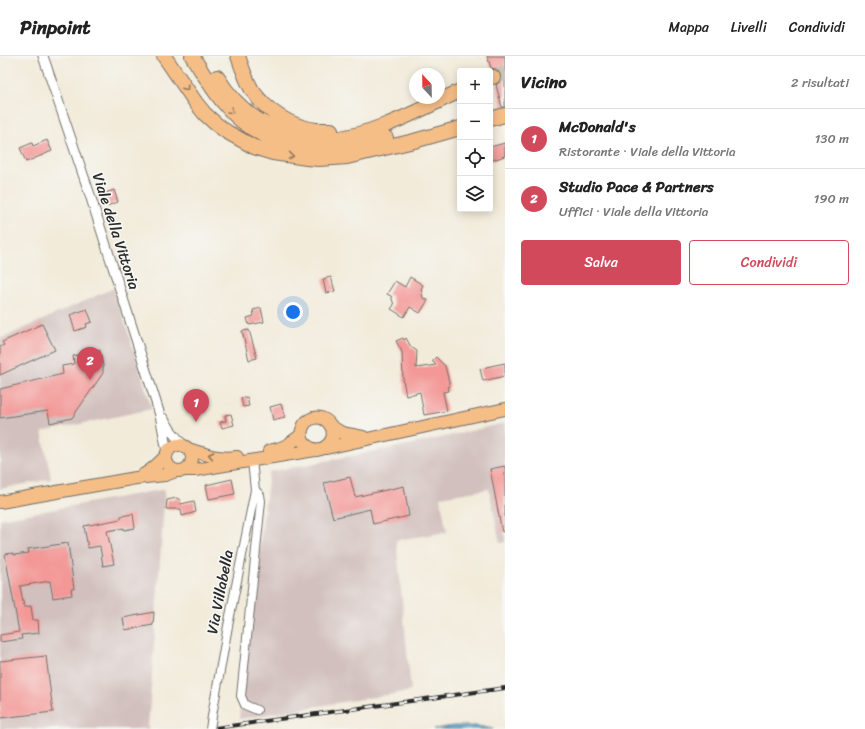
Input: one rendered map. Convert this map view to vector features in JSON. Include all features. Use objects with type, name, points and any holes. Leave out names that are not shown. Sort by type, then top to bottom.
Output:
[{"type":"highway","points":[[164,56],[196,103],[216,124],[254,147],[274,153],[319,159],[347,158],[414,141],[457,128]]},
{"type":"highway","points":[[192,56],[222,102],[237,118],[254,130],[268,137],[291,145],[324,149],[339,148],[396,136],[457,127]]},
{"type":"highway","points":[[204,56],[232,98],[250,114],[269,126],[290,135],[312,139],[330,140],[348,137],[375,129],[400,119],[457,91]]},
{"type":"highway","points":[[238,56],[252,90],[262,102],[274,113],[299,126],[316,130],[352,129],[421,104]]},
{"type":"highway","points":[[445,95],[457,91]]},
{"type":"highway","points":[[493,118],[505,114]]},
{"type":"main road","points":[[166,454],[167,464],[172,470],[196,470],[321,449],[505,409]]},
{"type":"main road","points":[[332,427],[333,436],[329,445],[321,449],[312,449],[302,440],[301,435],[304,425],[307,421],[316,418],[321,418],[342,433],[368,438]]},
{"type":"main road","points":[[136,478],[148,473],[154,468],[172,446],[176,445],[186,447],[209,456],[230,458],[277,450],[288,445],[301,435]]},
{"type":"main road","points":[[0,502],[136,478],[165,475],[180,471],[188,468],[192,462],[192,455],[186,447]]},
{"type":"street","name":"Viale della Vittoria","points":[[43,56],[90,195],[160,414],[166,454]]},
{"type":"street","name":"Viale della Vittoria","points":[[160,414],[172,432],[186,447]]},
{"type":"street","name":"Via Villabella","points":[[210,729],[228,626],[255,490],[252,460]]},
{"type":"street","points":[[255,490],[260,495],[261,501],[241,696],[245,705],[257,710]]},
{"type":"shaded area","points":[[114,288],[152,409],[42,432],[51,479],[0,489],[0,339]]},
{"type":"shaded area","points":[[505,423],[505,542],[500,543],[489,489],[440,497],[447,532],[396,540],[411,691],[239,719],[269,472],[422,442]]},
{"type":"shaded area","points":[[165,489],[148,729],[0,729],[0,519]]},
{"type":"water","points":[[453,726],[478,726],[493,729],[434,729]]},
{"type":"building","points":[[487,56],[505,56],[505,107],[502,107],[496,85],[501,81],[501,73],[497,69],[491,68]]},
{"type":"building","points":[[47,140],[52,151],[26,162],[20,148],[32,143],[33,146]]},
{"type":"building","points":[[505,143],[505,156],[493,160],[493,146]]},
{"type":"building","points":[[114,190],[118,202],[107,206],[103,194]]},
{"type":"building","points":[[331,277],[335,291],[326,293],[323,279]]},
{"type":"building","points":[[410,277],[423,285],[421,289],[423,298],[428,300],[420,313],[410,307],[404,317],[391,309],[394,305],[391,296],[387,294],[395,281],[405,287]]},
{"type":"building","points":[[261,308],[264,322],[249,325],[247,318],[254,316],[253,310]]},
{"type":"building","points":[[87,309],[92,322],[86,324],[87,327],[75,331],[70,315]]},
{"type":"building","points":[[42,324],[55,350],[0,375],[0,347],[4,345],[2,342]]},
{"type":"building","points":[[249,330],[257,358],[249,360],[242,331]]},
{"type":"building","points":[[403,338],[404,340],[406,338],[411,347],[417,351],[416,368],[436,365],[432,361],[436,357],[445,366],[450,386],[448,387],[449,391],[443,392],[447,411],[424,415],[420,392],[406,396],[403,379],[402,352],[396,341]]},
{"type":"building","points":[[100,350],[103,373],[72,418],[50,423],[48,411],[0,418],[0,389],[63,374],[62,366],[74,364],[73,356]]},
{"type":"building","points":[[505,363],[505,376],[483,381],[480,369]]},
{"type":"building","points":[[247,397],[249,406],[243,407],[241,398]]},
{"type":"building","points":[[281,404],[285,417],[273,420],[270,407]]},
{"type":"building","points":[[231,414],[234,425],[222,428],[220,422],[226,421],[225,415]]},
{"type":"building","points":[[505,466],[505,531],[502,532],[490,469]]},
{"type":"building","points":[[350,477],[355,497],[404,486],[409,516],[373,524],[370,509],[333,518],[324,483]]},
{"type":"building","points":[[232,479],[235,494],[209,499],[206,485]]},
{"type":"building","points":[[177,498],[180,500],[181,504],[194,501],[196,512],[182,516],[181,509],[166,509],[167,500]]},
{"type":"building","points":[[133,514],[135,528],[107,531],[114,564],[103,566],[100,546],[88,548],[84,526],[121,519],[121,516]]},
{"type":"building","points":[[68,543],[74,589],[71,589],[72,595],[53,598],[50,581],[20,586],[24,607],[31,606],[33,620],[38,620],[39,633],[21,635],[22,639],[0,642],[0,635],[19,632],[5,554],[13,553],[14,555],[29,553],[28,549]]},
{"type":"building","points":[[154,612],[153,625],[125,630],[123,618]]},
{"type":"building","points":[[46,656],[53,712],[0,718],[0,661]]},
{"type":"tunnel","points":[[493,77],[505,73]]},
{"type":"railway","points":[[208,729],[505,688]]},
{"type":"place","name":"Studio Pace & Partners","points":[[90,380]]},
{"type":"place","name":"McDonald's","points":[[196,422]]}]
